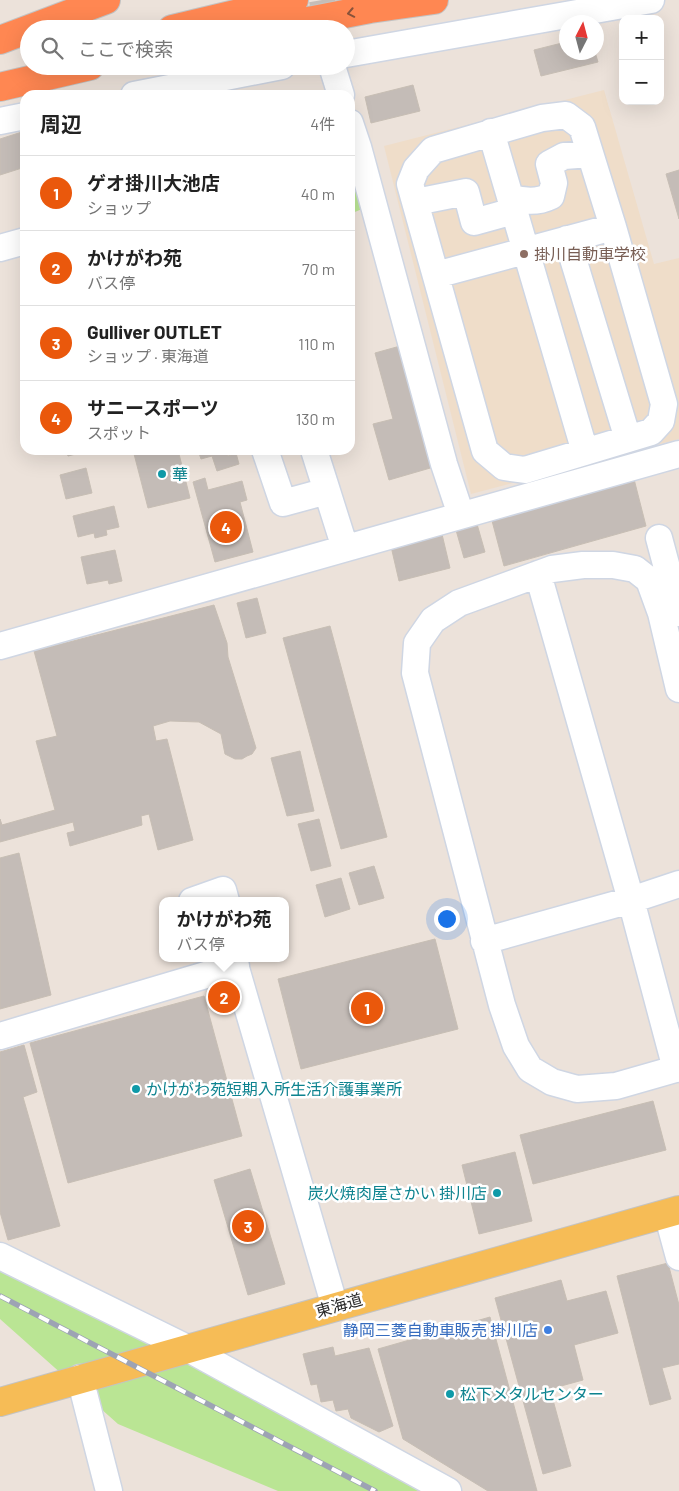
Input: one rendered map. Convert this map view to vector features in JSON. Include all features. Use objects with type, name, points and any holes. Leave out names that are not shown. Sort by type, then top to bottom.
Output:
[{"type":"highway","points":[[53,20],[106,0]]},
{"type":"highway","points":[[210,20],[294,0]]},
{"type":"highway","points":[[313,20],[370,9],[434,0]]},
{"type":"highway","points":[[0,40],[20,32]]},
{"type":"highway","points":[[0,69],[20,64]]},
{"type":"highway","points":[[0,87],[51,75]]},
{"type":"main road","name":"東海道","points":[[0,1402],[673,1211]]},
{"type":"street","points":[[355,52],[651,0]]},
{"type":"street","points":[[160,90],[236,75]]},
{"type":"street","points":[[335,75],[339,90]]},
{"type":"street","points":[[566,114],[582,127],[590,154],[664,404],[661,421],[651,432],[525,470],[504,467],[485,451],[410,184],[416,169],[432,150],[542,118],[566,114]]},
{"type":"street","points":[[0,121],[20,117]]},
{"type":"street","points":[[491,132],[585,452]]},
{"type":"street","points":[[355,152],[444,464],[461,515]]},
{"type":"street","points":[[416,202],[466,192],[474,222],[520,200],[544,200],[551,196],[554,183],[549,164],[564,156],[590,154]]},
{"type":"street","points":[[436,275],[613,227]]},
{"type":"street","points":[[567,239],[628,439]]},
{"type":"street","points":[[0,248],[20,242]]},
{"type":"street","points":[[0,646],[679,454]]},
{"type":"street","points":[[267,455],[283,503],[327,491]]},
{"type":"street","points":[[316,455],[346,548]]},
{"type":"street","points":[[658,538],[679,613]]},
{"type":"street","points":[[538,574],[678,1068],[616,1086],[577,1089],[552,1082],[530,1069],[516,1046],[502,1006],[415,673],[417,643],[433,620],[459,603],[538,574],[552,569],[613,565],[635,569],[649,580],[661,614],[679,689]]},
{"type":"street","points":[[484,941],[631,900],[679,884]]},
{"type":"street","points":[[203,897],[223,890],[225,897]]},
{"type":"street","points":[[0,1036],[235,962],[335,1307]]},
{"type":"street","points":[[673,1211],[679,1257]]},
{"type":"street","points":[[0,1256],[187,1348],[448,1491]]},
{"type":"street","points":[[80,1378],[109,1491]]},
{"type":"shaded area","points":[[604,90],[654,264],[679,258],[679,439],[471,494],[384,146]]},
{"type":"green space","points":[[355,174],[367,207],[355,212]]},
{"type":"green space","points":[[0,1262],[433,1491],[278,1491],[118,1424],[0,1319]]},
{"type":"building","points":[[559,44],[559,60],[597,60],[598,62],[541,76],[534,50]]},
{"type":"building","points":[[413,85],[420,111],[371,123],[365,97]]},
{"type":"building","points":[[20,133],[20,169],[0,175],[0,139]]},
{"type":"building","points":[[679,170],[679,219],[666,174]]},
{"type":"building","points":[[411,343],[444,464],[389,480],[373,424],[393,419],[375,353]]},
{"type":"building","name":"華","points":[[134,455],[179,455],[190,498],[148,508]]},
{"type":"building","points":[[200,455],[237,455],[239,464],[217,471],[212,456],[201,459]]},
{"type":"building","points":[[86,468],[92,493],[66,499],[60,475]]},
{"type":"building","points":[[205,478],[208,490],[242,481],[247,500],[240,502],[253,552],[215,562],[193,482]]},
{"type":"building","points":[[634,479],[646,526],[504,566],[491,517]]},
{"type":"building","points":[[114,506],[119,527],[106,530],[107,535],[95,538],[94,533],[78,537],[73,516]]},
{"type":"building","points":[[477,524],[485,552],[464,558],[456,530]]},
{"type":"building","points":[[441,530],[450,568],[399,581],[390,542]]},
{"type":"building","points":[[115,550],[122,581],[109,584],[108,580],[87,584],[81,557]]},
{"type":"building","points":[[257,598],[266,633],[246,638],[237,603]]},
{"type":"building","points":[[214,605],[227,643],[228,657],[256,748],[252,754],[242,759],[235,759],[225,754],[221,734],[199,722],[170,721],[153,726],[156,741],[167,739],[193,840],[158,850],[149,814],[141,816],[142,825],[70,846],[67,833],[75,831],[73,822],[0,842],[0,819],[2,825],[55,810],[36,741],[57,736],[34,651]]},
{"type":"building","points":[[330,626],[387,837],[341,849],[283,638]]},
{"type":"building","points":[[300,751],[314,811],[287,816],[271,758]]},
{"type":"building","points":[[319,819],[331,866],[311,871],[298,824]]},
{"type":"building","points":[[19,853],[51,995],[0,1009],[0,858]]},
{"type":"building","points":[[374,866],[384,898],[359,905],[349,873]]},
{"type":"building","points":[[341,878],[350,909],[325,917],[316,885]]},
{"type":"building","points":[[435,939],[458,1029],[301,1069],[278,979]]},
{"type":"building","name":"かけがわ苑短期入所生活介護事業所","points":[[204,996],[242,1136],[68,1183],[30,1043]]},
{"type":"building","points":[[24,1045],[37,1092],[23,1097],[60,1226],[8,1240],[0,1212],[0,1052]]},
{"type":"building","points":[[653,1101],[666,1150],[533,1184],[520,1135]]},
{"type":"building","name":"炭火焼肉屋さかい 掛川店","points":[[515,1152],[532,1221],[479,1234],[462,1165]]},
{"type":"building","points":[[250,1169],[285,1284],[248,1295],[214,1180]]},
{"type":"building","points":[[668,1263],[679,1305],[679,1364],[662,1368],[671,1399],[650,1405],[617,1276]]},
{"type":"building","points":[[561,1280],[567,1301],[606,1291],[618,1333],[574,1345],[583,1380],[550,1389],[571,1466],[543,1474],[495,1298]]},
{"type":"building","name":"松下メタルセンター","points":[[490,1317],[537,1491],[488,1491],[403,1439],[378,1349]]},
{"type":"building","points":[[333,1347],[335,1356],[369,1348],[393,1426],[379,1432],[351,1418],[348,1409],[336,1411],[333,1400],[321,1402],[317,1384],[311,1385],[303,1354]]},
{"type":"tunnel","points":[[322,0],[325,20]]},
{"type":"railway","points":[[0,1296],[375,1491]]},
{"type":"place","name":"掛川自動車学校","points":[[524,254]]},
{"type":"place","name":"華","points":[[162,474]]},
{"type":"place","name":"サニースポーツ","points":[[226,527]]},
{"type":"place","name":"かけがわ苑","points":[[224,997]]},
{"type":"place","name":"ゲオ掛川大池店","points":[[367,1008]]},
{"type":"place","name":"かけがわ苑短期入所生活介護事業所","points":[[136,1089]]},
{"type":"place","name":"炭火焼肉屋さかい 掛川店","points":[[497,1193]]},
{"type":"place","name":"Gulliver OUTLET","points":[[248,1226]]},
{"type":"place","name":"静岡三菱自動車販売 掛川店","points":[[548,1330]]},
{"type":"place","name":"松下メタルセンター","points":[[450,1394]]}]
